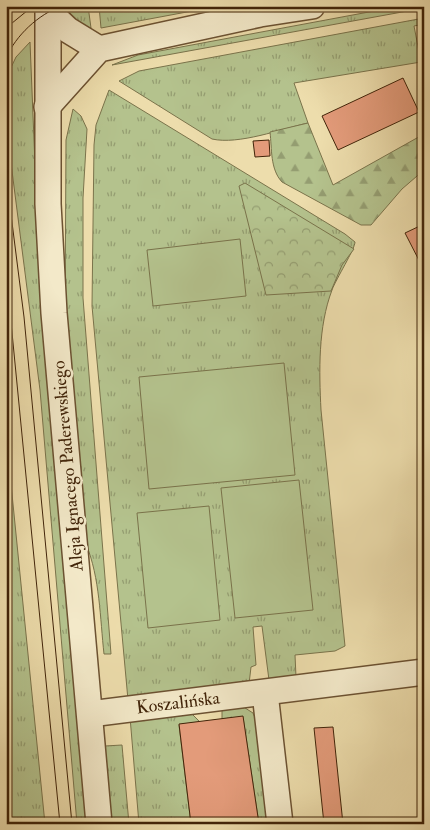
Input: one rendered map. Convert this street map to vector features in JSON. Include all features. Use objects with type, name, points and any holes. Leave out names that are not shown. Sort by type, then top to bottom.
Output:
[{"type":"street","points":[[47,107],[99,48],[260,14],[312,6]]},
{"type":"street","points":[[48,9],[68,30],[99,48]]},
{"type":"street","name":"Aleja Ignacego Paderewskiego","points":[[48,9],[48,204],[54,313],[99,824]]},
{"type":"street","name":"Koszalińska","points":[[90,714],[424,672]]},
{"type":"street","points":[[265,693],[280,824]]},
{"type":"green space","points":[[88,6],[91,28],[76,22],[67,7]]},
{"type":"green space","points":[[99,6],[219,6],[101,28]]},
{"type":"green space","points":[[401,6],[424,8],[112,65],[138,55]]},
{"type":"green space","points":[[424,18],[424,24],[414,26],[421,62],[294,83],[308,123],[260,136],[235,140],[212,139],[119,81],[139,71]]},
{"type":"green space","points":[[30,42],[40,286],[89,824],[77,824],[40,390],[6,124],[7,76],[16,57]]},
{"type":"green space","points":[[109,90],[345,234],[355,242],[327,304],[322,334],[320,365],[321,410],[345,646],[335,651],[295,655],[296,677],[269,680],[262,626],[253,627],[256,665],[251,667],[249,684],[128,700],[92,306],[94,145],[96,125]]},
{"type":"green space","points":[[73,109],[81,116],[87,129],[83,198],[83,298],[111,654],[104,654],[97,584],[86,544],[65,329],[66,140]]},
{"type":"green space","points":[[308,123],[333,185],[424,134],[424,170],[402,189],[371,225],[361,225],[282,182],[278,177],[272,158],[270,132]]},
{"type":"green space","points":[[245,183],[354,249],[342,265],[331,291],[266,295],[239,186]]},
{"type":"green space","points":[[240,239],[246,296],[153,306],[147,250]]},
{"type":"green space","points":[[284,363],[295,475],[149,489],[139,377]]},
{"type":"green space","points":[[6,434],[45,824],[6,824]]},
{"type":"green space","points":[[299,480],[313,610],[235,618],[221,488]]},
{"type":"green space","points":[[209,506],[220,620],[148,628],[137,513]]},
{"type":"green space","points":[[242,706],[253,713],[257,722],[269,824],[259,824],[243,717],[222,719],[222,707]]},
{"type":"green space","points":[[189,711],[200,722],[179,725],[191,824],[139,824],[130,717]]},
{"type":"green space","points":[[122,745],[129,824],[111,824],[105,746]]},
{"type":"building","points":[[403,78],[419,112],[338,150],[322,116]]},
{"type":"building","points":[[269,140],[270,156],[255,157],[253,141]]},
{"type":"building","points":[[424,224],[424,270],[405,233]]},
{"type":"building","points":[[243,716],[259,824],[191,824],[179,724]]},
{"type":"building","points":[[333,727],[343,824],[324,824],[314,728]]},
{"type":"tram line","points":[[6,28],[33,6]]},
{"type":"tram line","points":[[6,58],[16,41],[36,20],[61,6]]},
{"type":"tram line","points":[[6,175],[24,317],[72,824]]},
{"type":"tram line","points":[[6,271],[60,824]]}]
